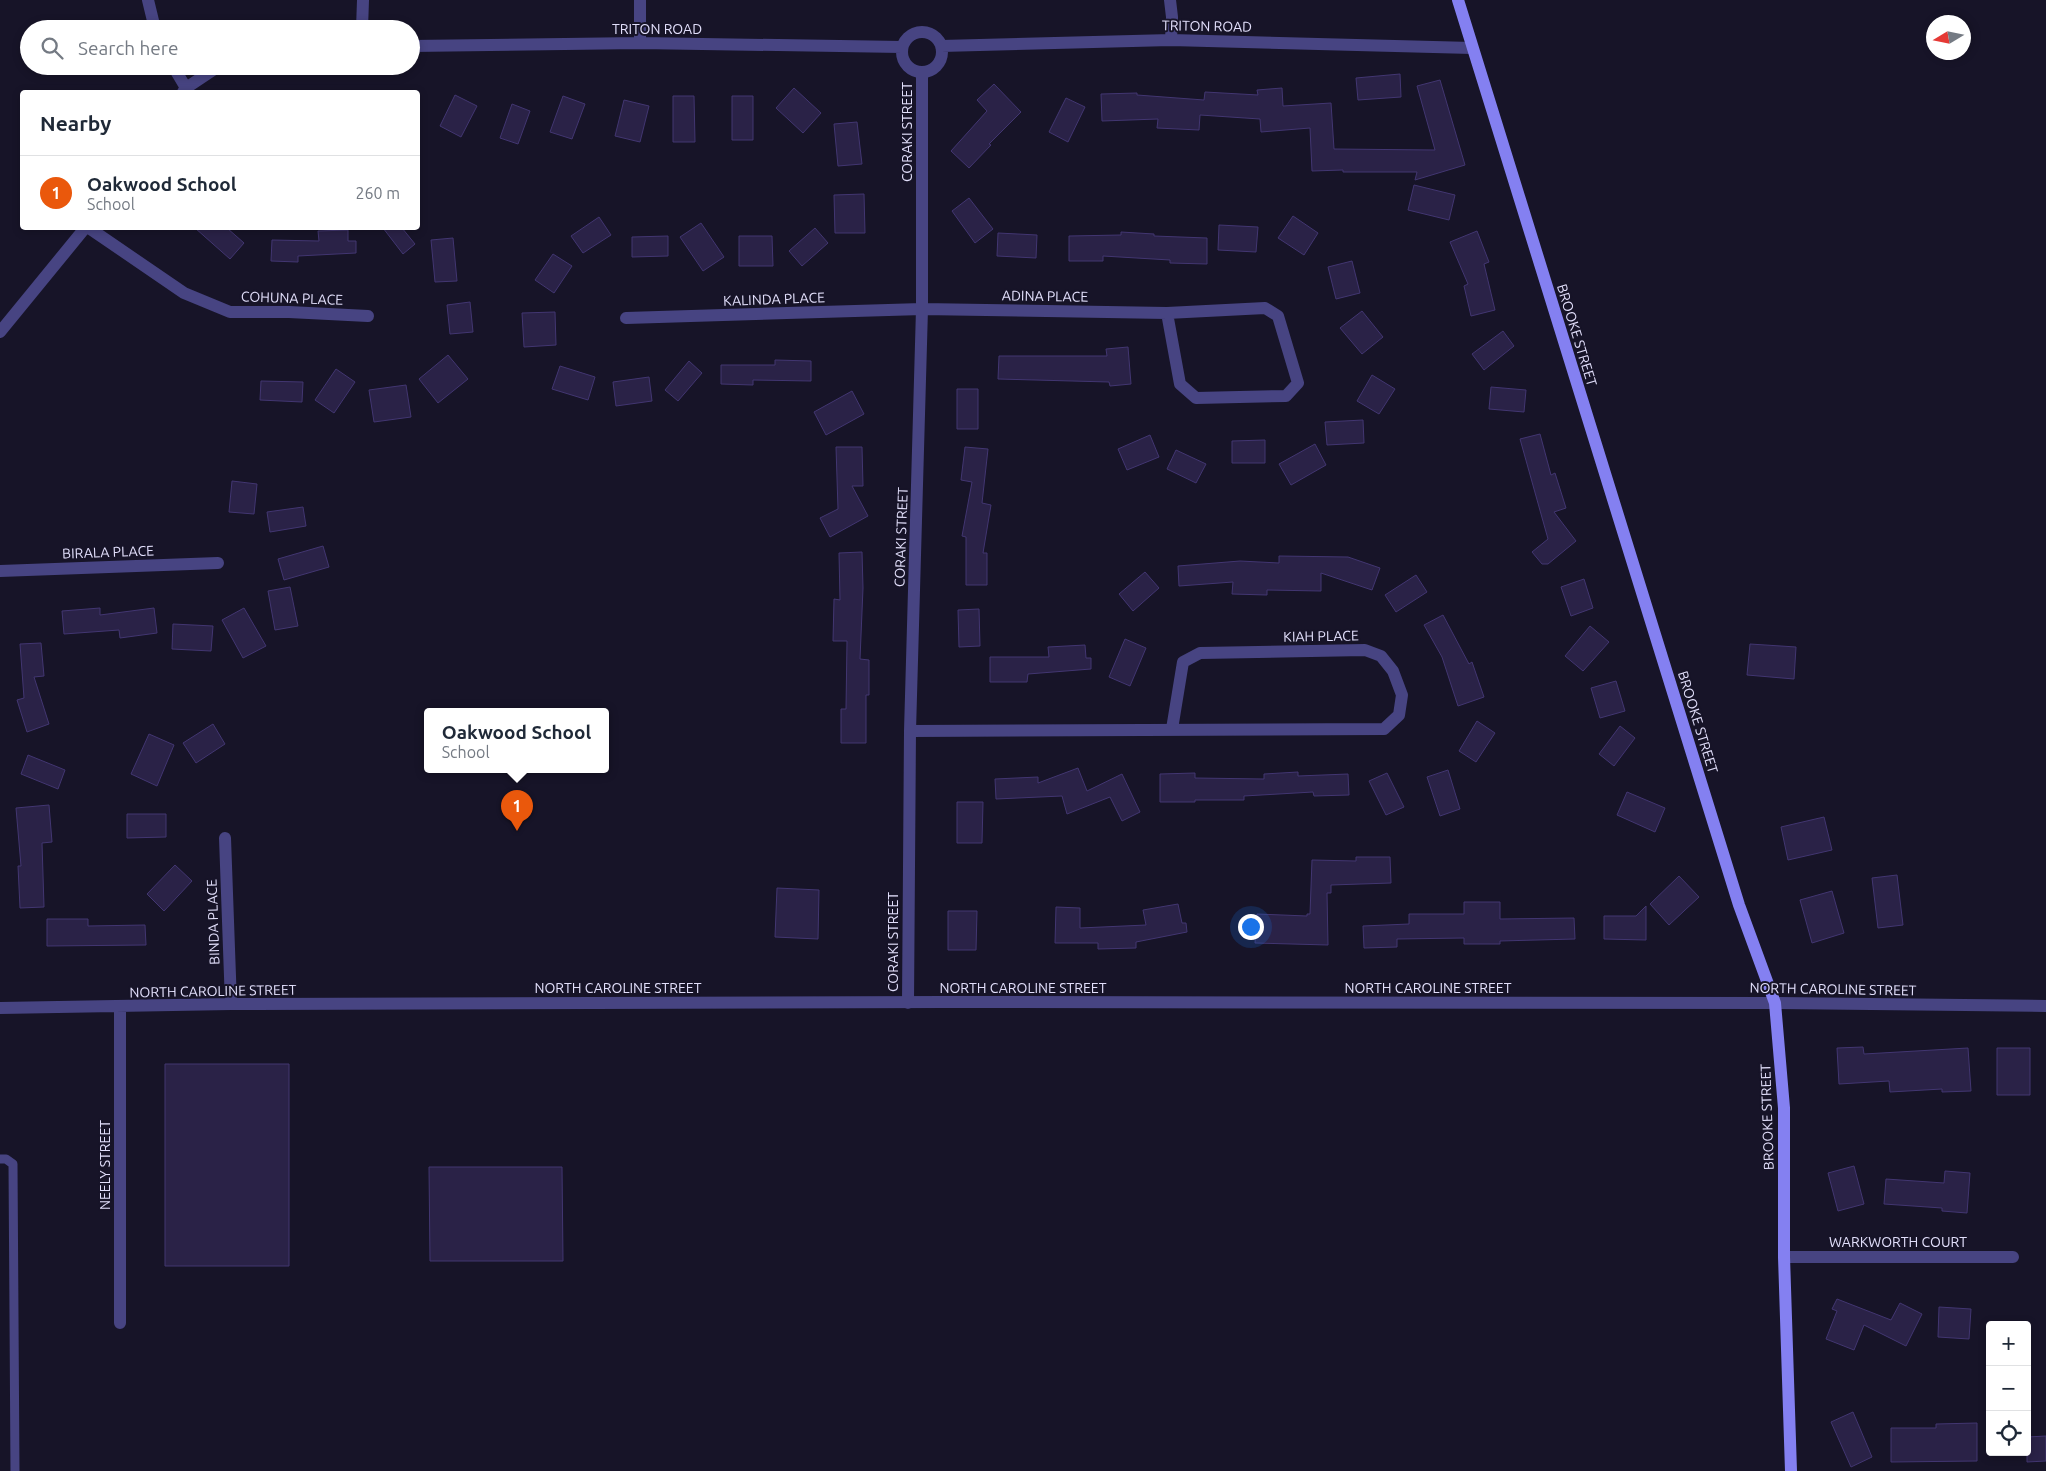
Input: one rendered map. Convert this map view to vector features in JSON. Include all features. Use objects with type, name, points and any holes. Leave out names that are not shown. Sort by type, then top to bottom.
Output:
[{"type":"street","points":[[148,0],[153,20]]},
{"type":"street","points":[[362,20],[363,0]]},
{"type":"street","points":[[640,0],[640,43]]},
{"type":"street","points":[[1170,0],[1172,17],[1171,40]]},
{"type":"street","name":"BROOKE STREET","points":[[1458,0],[1739,905],[1775,1003],[1784,1108],[1784,1257],[1791,1471]]},
{"type":"street","points":[[922,32],[935,36],[941,46],[942,54],[937,66],[922,72],[913,70],[908,66],[902,54],[902,47],[909,36],[922,32]]},
{"type":"street","name":"TRITON ROAD","points":[[941,46],[1171,40],[1472,48]]},
{"type":"street","name":"TRITON ROAD","points":[[420,46],[640,43],[902,47]]},
{"type":"street","name":"CORAKI STREET","points":[[908,1003],[910,732],[922,309],[922,72]]},
{"type":"street","points":[[177,75],[184,90],[206,75]]},
{"type":"street","points":[[0,332],[83,230]]},
{"type":"street","name":"COHUNA PLACE","points":[[93,230],[184,293],[230,312],[289,312],[368,316]]},
{"type":"street","name":"ADINA PLACE","points":[[922,309],[1167,313],[1265,308],[1278,316],[1298,384],[1286,396],[1196,398],[1180,384],[1167,313]]},
{"type":"street","name":"KALINDA PLACE","points":[[626,318],[922,309]]},
{"type":"street","name":"BIRALA PLACE","points":[[0,571],[218,564]]},
{"type":"street","name":"KIAH PLACE","points":[[910,732],[1384,729],[1400,715],[1402,696],[1393,671],[1381,656],[1365,650],[1200,653],[1183,662],[1172,729]]},
{"type":"street","name":"BINDA PLACE","points":[[225,838],[231,1004]]},
{"type":"street","name":"NORTH CAROLINE STREET","points":[[0,1008],[231,1004],[908,1003],[1775,1003],[2046,1006]]},
{"type":"street","name":"NEELY STREET","points":[[120,1007],[120,1323]]},
{"type":"street","name":"WARKWORTH COURT","points":[[1784,1257],[2012,1257]]},
{"type":"lane","points":[[0,1158],[6,1159],[13,1164],[16,1471]]},
{"type":"building","points":[[1400,74],[1401,97],[1358,100],[1356,78]]},
{"type":"building","points":[[1440,80],[1465,165],[1415,180],[1417,172],[1312,171],[1310,128],[1261,132],[1260,119],[1200,115],[1199,130],[1157,128],[1158,119],[1102,121],[1101,94],[1137,93],[1137,95],[1204,100],[1205,92],[1258,95],[1257,90],[1282,88],[1283,106],[1331,103],[1334,149],[1435,150],[1417,86]]},
{"type":"building","points":[[994,84],[1021,112],[989,144],[991,145],[969,168],[951,151],[987,111],[977,100]]},
{"type":"building","points":[[794,88],[821,113],[803,133],[776,108]]},
{"type":"building","points":[[455,95],[477,106],[461,137],[440,126]]},
{"type":"building","points":[[563,96],[585,104],[572,139],[550,132]]},
{"type":"building","points":[[673,96],[694,96],[695,142],[673,142]]},
{"type":"building","points":[[732,96],[753,96],[753,140],[732,140]]},
{"type":"building","points":[[1066,98],[1085,107],[1068,142],[1049,132]]},
{"type":"building","points":[[624,100],[649,106],[640,142],[615,136]]},
{"type":"building","points":[[512,104],[530,111],[518,144],[500,138]]},
{"type":"building","points":[[857,122],[862,164],[838,166],[834,124]]},
{"type":"building","points":[[1414,185],[1455,195],[1449,220],[1408,210]]},
{"type":"building","points":[[864,194],[865,233],[835,233],[834,195]]},
{"type":"building","points":[[969,198],[993,229],[975,243],[952,211]]},
{"type":"building","points":[[1293,216],[1318,233],[1304,255],[1278,238]]},
{"type":"building","points":[[599,217],[611,235],[583,253],[571,236]]},
{"type":"building","points":[[701,223],[724,257],[703,271],[680,237]]},
{"type":"building","points":[[1219,225],[1258,227],[1256,252],[1218,250]]},
{"type":"building","points":[[815,228],[828,243],[802,266],[789,251]]},
{"type":"building","points":[[197,230],[229,230],[244,243],[230,259]]},
{"type":"building","points":[[348,230],[348,241],[356,241],[356,253],[298,256],[298,262],[271,261],[272,240],[319,241],[318,231]]},
{"type":"building","points":[[385,230],[404,230],[415,244],[403,254]]},
{"type":"building","points":[[1477,231],[1489,262],[1484,264],[1495,310],[1471,316],[1464,286],[1468,284],[1450,242]]},
{"type":"building","points":[[1121,232],[1154,234],[1154,236],[1207,238],[1207,264],[1170,263],[1170,260],[1103,256],[1103,261],[1069,261],[1069,236],[1121,235]]},
{"type":"building","points":[[998,233],[1037,235],[1036,258],[997,256]]},
{"type":"building","points":[[668,236],[668,256],[632,257],[632,237]]},
{"type":"building","points":[[739,236],[772,236],[773,266],[739,266]]},
{"type":"building","points":[[453,238],[457,281],[435,282],[431,240]]},
{"type":"building","points":[[553,254],[572,266],[554,293],[535,280]]},
{"type":"building","points":[[1352,261],[1360,293],[1336,299],[1328,267]]},
{"type":"building","points":[[470,302],[473,332],[450,334],[447,305]]},
{"type":"building","points":[[1362,311],[1383,337],[1362,354],[1340,328]]},
{"type":"building","points":[[555,312],[556,345],[524,347],[522,313]]},
{"type":"building","points":[[1503,331],[1514,346],[1484,370],[1472,354]]},
{"type":"building","points":[[1128,347],[1131,384],[1110,386],[1109,382],[998,379],[999,356],[1107,356],[1106,349]]},
{"type":"building","points":[[448,355],[468,379],[438,403],[419,379]]},
{"type":"building","points":[[775,360],[811,361],[811,381],[753,380],[753,385],[721,384],[721,365],[775,365]]},
{"type":"building","points":[[689,361],[702,373],[678,401],[665,390]]},
{"type":"building","points":[[560,366],[595,377],[588,400],[552,389]]},
{"type":"building","points":[[336,369],[355,382],[334,413],[315,400]]},
{"type":"building","points":[[1372,375],[1395,389],[1379,414],[1357,401]]},
{"type":"building","points":[[649,377],[652,401],[616,406],[613,382]]},
{"type":"building","points":[[261,381],[303,382],[302,402],[260,400]]},
{"type":"building","points":[[406,385],[411,417],[374,422],[369,390]]},
{"type":"building","points":[[1491,387],[1526,390],[1524,412],[1489,409]]},
{"type":"building","points":[[957,389],[978,389],[978,429],[957,429]]},
{"type":"building","points":[[852,391],[864,414],[826,435],[814,412]]},
{"type":"building","points":[[1363,420],[1364,443],[1327,445],[1325,422]]},
{"type":"building","points":[[1540,434],[1551,475],[1555,473],[1566,508],[1554,512],[1576,541],[1548,564],[1542,564],[1532,552],[1548,539],[1520,439]]},
{"type":"building","points":[[1150,435],[1159,457],[1127,470],[1118,449]]},
{"type":"building","points":[[1265,440],[1265,463],[1232,463],[1232,441]]},
{"type":"building","points":[[1315,444],[1326,465],[1291,485],[1279,464]]},
{"type":"building","points":[[836,447],[862,447],[863,486],[852,486],[868,516],[830,537],[820,518],[838,509]]},
{"type":"building","points":[[965,447],[988,449],[982,503],[991,505],[983,553],[987,553],[987,585],[966,585],[966,537],[962,536],[972,482],[961,480]]},
{"type":"building","points":[[1176,450],[1206,464],[1196,483],[1167,469]]},
{"type":"building","points":[[232,481],[257,484],[254,514],[229,512]]},
{"type":"building","points":[[303,507],[306,526],[270,532],[267,512]]},
{"type":"building","points":[[323,546],[329,567],[284,580],[278,559]]},
{"type":"building","points":[[862,552],[863,588],[860,659],[869,660],[869,695],[866,695],[866,743],[841,743],[841,709],[846,709],[847,641],[833,641],[834,599],[840,600],[839,553]]},
{"type":"building","points":[[1279,556],[1348,557],[1380,568],[1372,590],[1321,573],[1321,591],[1267,590],[1267,595],[1232,594],[1233,582],[1179,586],[1178,566],[1240,561],[1279,563]]},
{"type":"building","points":[[1145,572],[1159,588],[1133,611],[1119,594]]},
{"type":"building","points":[[1416,575],[1427,592],[1396,612],[1385,595]]},
{"type":"building","points":[[1584,579],[1593,608],[1571,616],[1561,587]]},
{"type":"building","points":[[290,587],[298,626],[275,630],[268,591]]},
{"type":"building","points":[[100,608],[100,615],[154,608],[157,633],[120,638],[119,630],[64,634],[62,611]]},
{"type":"building","points":[[244,608],[266,646],[243,658],[222,620]]},
{"type":"building","points":[[979,609],[980,646],[959,647],[958,610]]},
{"type":"building","points":[[1443,615],[1469,664],[1472,662],[1484,697],[1458,706],[1442,657],[1424,625]]},
{"type":"building","points":[[173,624],[213,626],[211,651],[172,649]]},
{"type":"building","points":[[1590,626],[1609,642],[1583,671],[1565,656]]},
{"type":"building","points":[[1125,639],[1146,648],[1130,686],[1109,677]]},
{"type":"building","points":[[41,643],[44,676],[34,677],[49,724],[27,732],[17,700],[24,698],[20,644]]},
{"type":"building","points":[[1750,644],[1796,647],[1794,679],[1747,675]]},
{"type":"building","points":[[1085,645],[1086,658],[1091,658],[1091,669],[1028,674],[1027,682],[990,682],[990,657],[1049,657],[1048,647]]},
{"type":"building","points":[[1616,681],[1625,711],[1600,718],[1591,688]]},
{"type":"building","points":[[1477,721],[1495,733],[1476,762],[1459,751]]},
{"type":"building","points":[[213,724],[225,744],[196,763],[183,743]]},
{"type":"building","points":[[1620,726],[1635,738],[1614,766],[1599,754]]},
{"type":"building","points":[[149,734],[174,745],[157,786],[131,774]]},
{"type":"building","points":[[28,755],[65,770],[58,789],[21,774]]},
{"type":"building","points":[[1078,768],[1087,791],[1122,774],[1140,812],[1122,821],[1110,797],[1067,814],[1062,796],[996,799],[995,779],[1038,777],[1038,783]]},
{"type":"building","points":[[1448,770],[1460,809],[1440,816],[1427,777]]},
{"type":"building","points":[[1298,772],[1298,776],[1348,774],[1349,795],[1314,796],[1313,792],[1244,796],[1244,800],[1160,802],[1160,774],[1195,773],[1195,778],[1264,779],[1264,774]]},
{"type":"building","points":[[1387,773],[1404,807],[1386,815],[1369,781]]},
{"type":"building","points":[[1627,792],[1665,808],[1655,832],[1617,815]]},
{"type":"building","points":[[957,802],[983,802],[982,843],[957,843]]},
{"type":"building","points":[[49,805],[52,842],[42,843],[44,907],[20,908],[18,866],[21,866],[16,808]]},
{"type":"building","points":[[127,814],[166,814],[166,837],[127,838]]},
{"type":"building","points":[[1824,817],[1832,850],[1788,860],[1781,827]]},
{"type":"building","points":[[1356,857],[1390,857],[1391,883],[1331,885],[1331,893],[1327,893],[1328,945],[1255,943],[1257,914],[1307,916],[1307,914],[1310,914],[1312,860],[1356,861]]},
{"type":"building","points":[[175,865],[192,881],[164,911],[147,894]]},
{"type":"building","points":[[1897,875],[1903,925],[1878,928],[1872,878]]},
{"type":"building","points":[[1679,876],[1699,897],[1669,925],[1650,904]]},
{"type":"building","points":[[777,888],[819,890],[818,939],[775,937]]},
{"type":"building","points":[[1832,891],[1844,933],[1812,943],[1800,900]]},
{"type":"building","points":[[1464,902],[1500,902],[1500,919],[1574,918],[1575,939],[1500,941],[1500,944],[1464,944],[1464,938],[1397,939],[1397,947],[1364,948],[1363,926],[1409,924],[1409,914],[1464,914]]},
{"type":"building","points":[[1178,904],[1182,923],[1186,923],[1187,932],[1136,942],[1136,948],[1098,949],[1098,943],[1055,943],[1056,907],[1080,908],[1080,928],[1146,925],[1143,910]]},
{"type":"building","points":[[1646,906],[1646,940],[1604,939],[1604,916],[1636,916]]},
{"type":"building","points":[[948,911],[977,911],[976,950],[948,950]]},
{"type":"building","points":[[47,919],[88,919],[88,926],[145,925],[146,945],[47,946]]},
{"type":"building","points":[[1863,1047],[1864,1054],[1968,1048],[1971,1091],[1942,1092],[1942,1089],[1890,1092],[1889,1081],[1839,1084],[1837,1048]]},
{"type":"building","points":[[1997,1048],[2030,1048],[2030,1095],[1997,1095]]},
{"type":"building","points":[[165,1064],[289,1064],[289,1266],[165,1266]]},
{"type":"building","points":[[1854,1166],[1864,1204],[1838,1211],[1828,1173]]},
{"type":"building","points":[[429,1167],[562,1167],[563,1261],[430,1261]]},
{"type":"building","points":[[1945,1171],[1970,1173],[1967,1213],[1942,1211],[1942,1208],[1884,1204],[1886,1179],[1944,1183]]},
{"type":"building","points":[[1837,1299],[1891,1320],[1900,1303],[1922,1314],[1906,1346],[1864,1325],[1854,1350],[1826,1339],[1837,1311],[1832,1309]]},
{"type":"building","points":[[1939,1307],[1971,1309],[1969,1339],[1938,1337]]},
{"type":"building","points":[[1853,1412],[1872,1457],[1851,1467],[1831,1422]]},
{"type":"building","points":[[1977,1423],[1977,1461],[1891,1462],[1891,1428],[1936,1428],[1936,1424]]},
{"type":"building","points":[[2046,1436],[2046,1461],[2027,1462],[2027,1456],[2031,1456],[2031,1437]]},
{"type":"place","name":"Oakwood School","points":[[517,831]]}]
